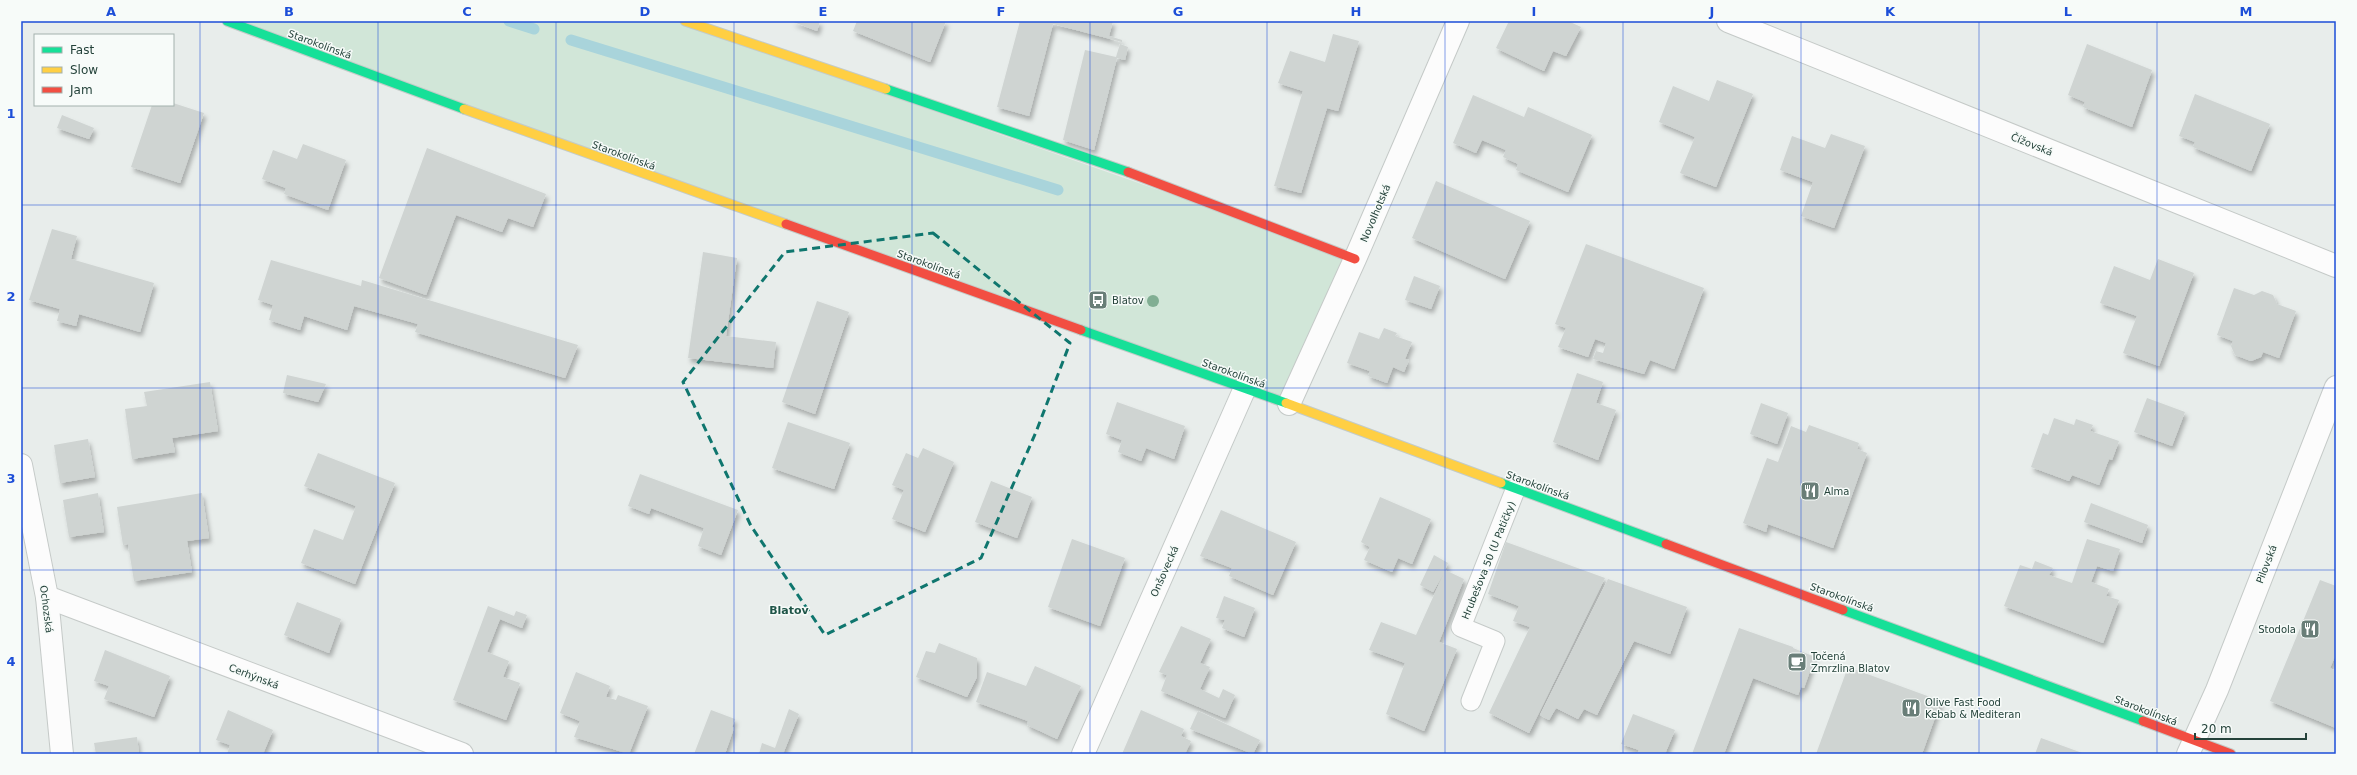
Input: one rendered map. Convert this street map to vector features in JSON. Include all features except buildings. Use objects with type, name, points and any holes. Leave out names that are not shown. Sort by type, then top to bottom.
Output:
[{"type":"main road","name":"Starokolínská","points":[[227,21],[503,123],[1289,404],[2105,706],[2191,748],[2231,754]]},
{"type":"main road","points":[[685,21],[1092,158],[1355,259]]},
{"type":"street","name":"Novolhotská","points":[[1289,404],[1355,259],[1458,21]]},
{"type":"street","name":"Čížovská","points":[[1728,21],[2336,266]]},
{"type":"street","name":"Pilovská","points":[[2191,748],[2217,690],[2336,387]]},
{"type":"street","name":"Onšovecká","points":[[1083,754],[1245,388]]},
{"type":"street","name":"Ochozská","points":[[21,465],[47,597],[62,754]]},
{"type":"street","name":"Cerhýnská","points":[[47,597],[462,754]]},
{"type":"lane","name":"Hrubešova 50 (U Patičky)","points":[[1471,701],[1495,641],[1461,627],[1516,488]]},
{"type":"highlighted area","points":[[933,233],[1070,343],[1036,432],[981,558],[825,635],[751,526],[683,382],[785,252]]},
{"type":"green space","points":[[233,21],[677,21],[1355,259],[1289,404]]},
{"type":"waterway","points":[[509,21],[534,29]]},
{"type":"waterway","points":[[571,40],[1058,190]]},
{"type":"traffic: fast","points":[[227,21],[464,109]]},
{"type":"traffic: fast","points":[[886,89],[1128,172]]},
{"type":"traffic: fast","points":[[1081,330],[1286,403]]},
{"type":"traffic: fast","points":[[1501,483],[1666,544]]},
{"type":"traffic: fast","points":[[1843,610],[2143,721]]},
{"type":"traffic: slow","points":[[685,21],[886,89]]},
{"type":"traffic: slow","points":[[464,109],[786,224]]},
{"type":"traffic: slow","points":[[1286,403],[1501,483]]},
{"type":"traffic: jam","points":[[1128,172],[1355,259]]},
{"type":"traffic: jam","points":[[786,224],[1081,330]]},
{"type":"traffic: jam","points":[[1666,544],[1843,610]]},
{"type":"traffic: jam","points":[[2143,721],[2231,754]]},
{"type":"place","name":"Blatov","points":[[1098,300]]},
{"type":"place","name":"Alma","points":[[1810,491]]},
{"type":"place","name":"Stodola","points":[[2310,629]]},
{"type":"place","name":"Točená Zmrzlina Blatov","points":[[1797,662]]},
{"type":"place","name":"Olive Fast Food Kebab & Mediteran","points":[[1911,708]]},
{"type":"district","name":"Blatov","points":[[789,610]]}]
